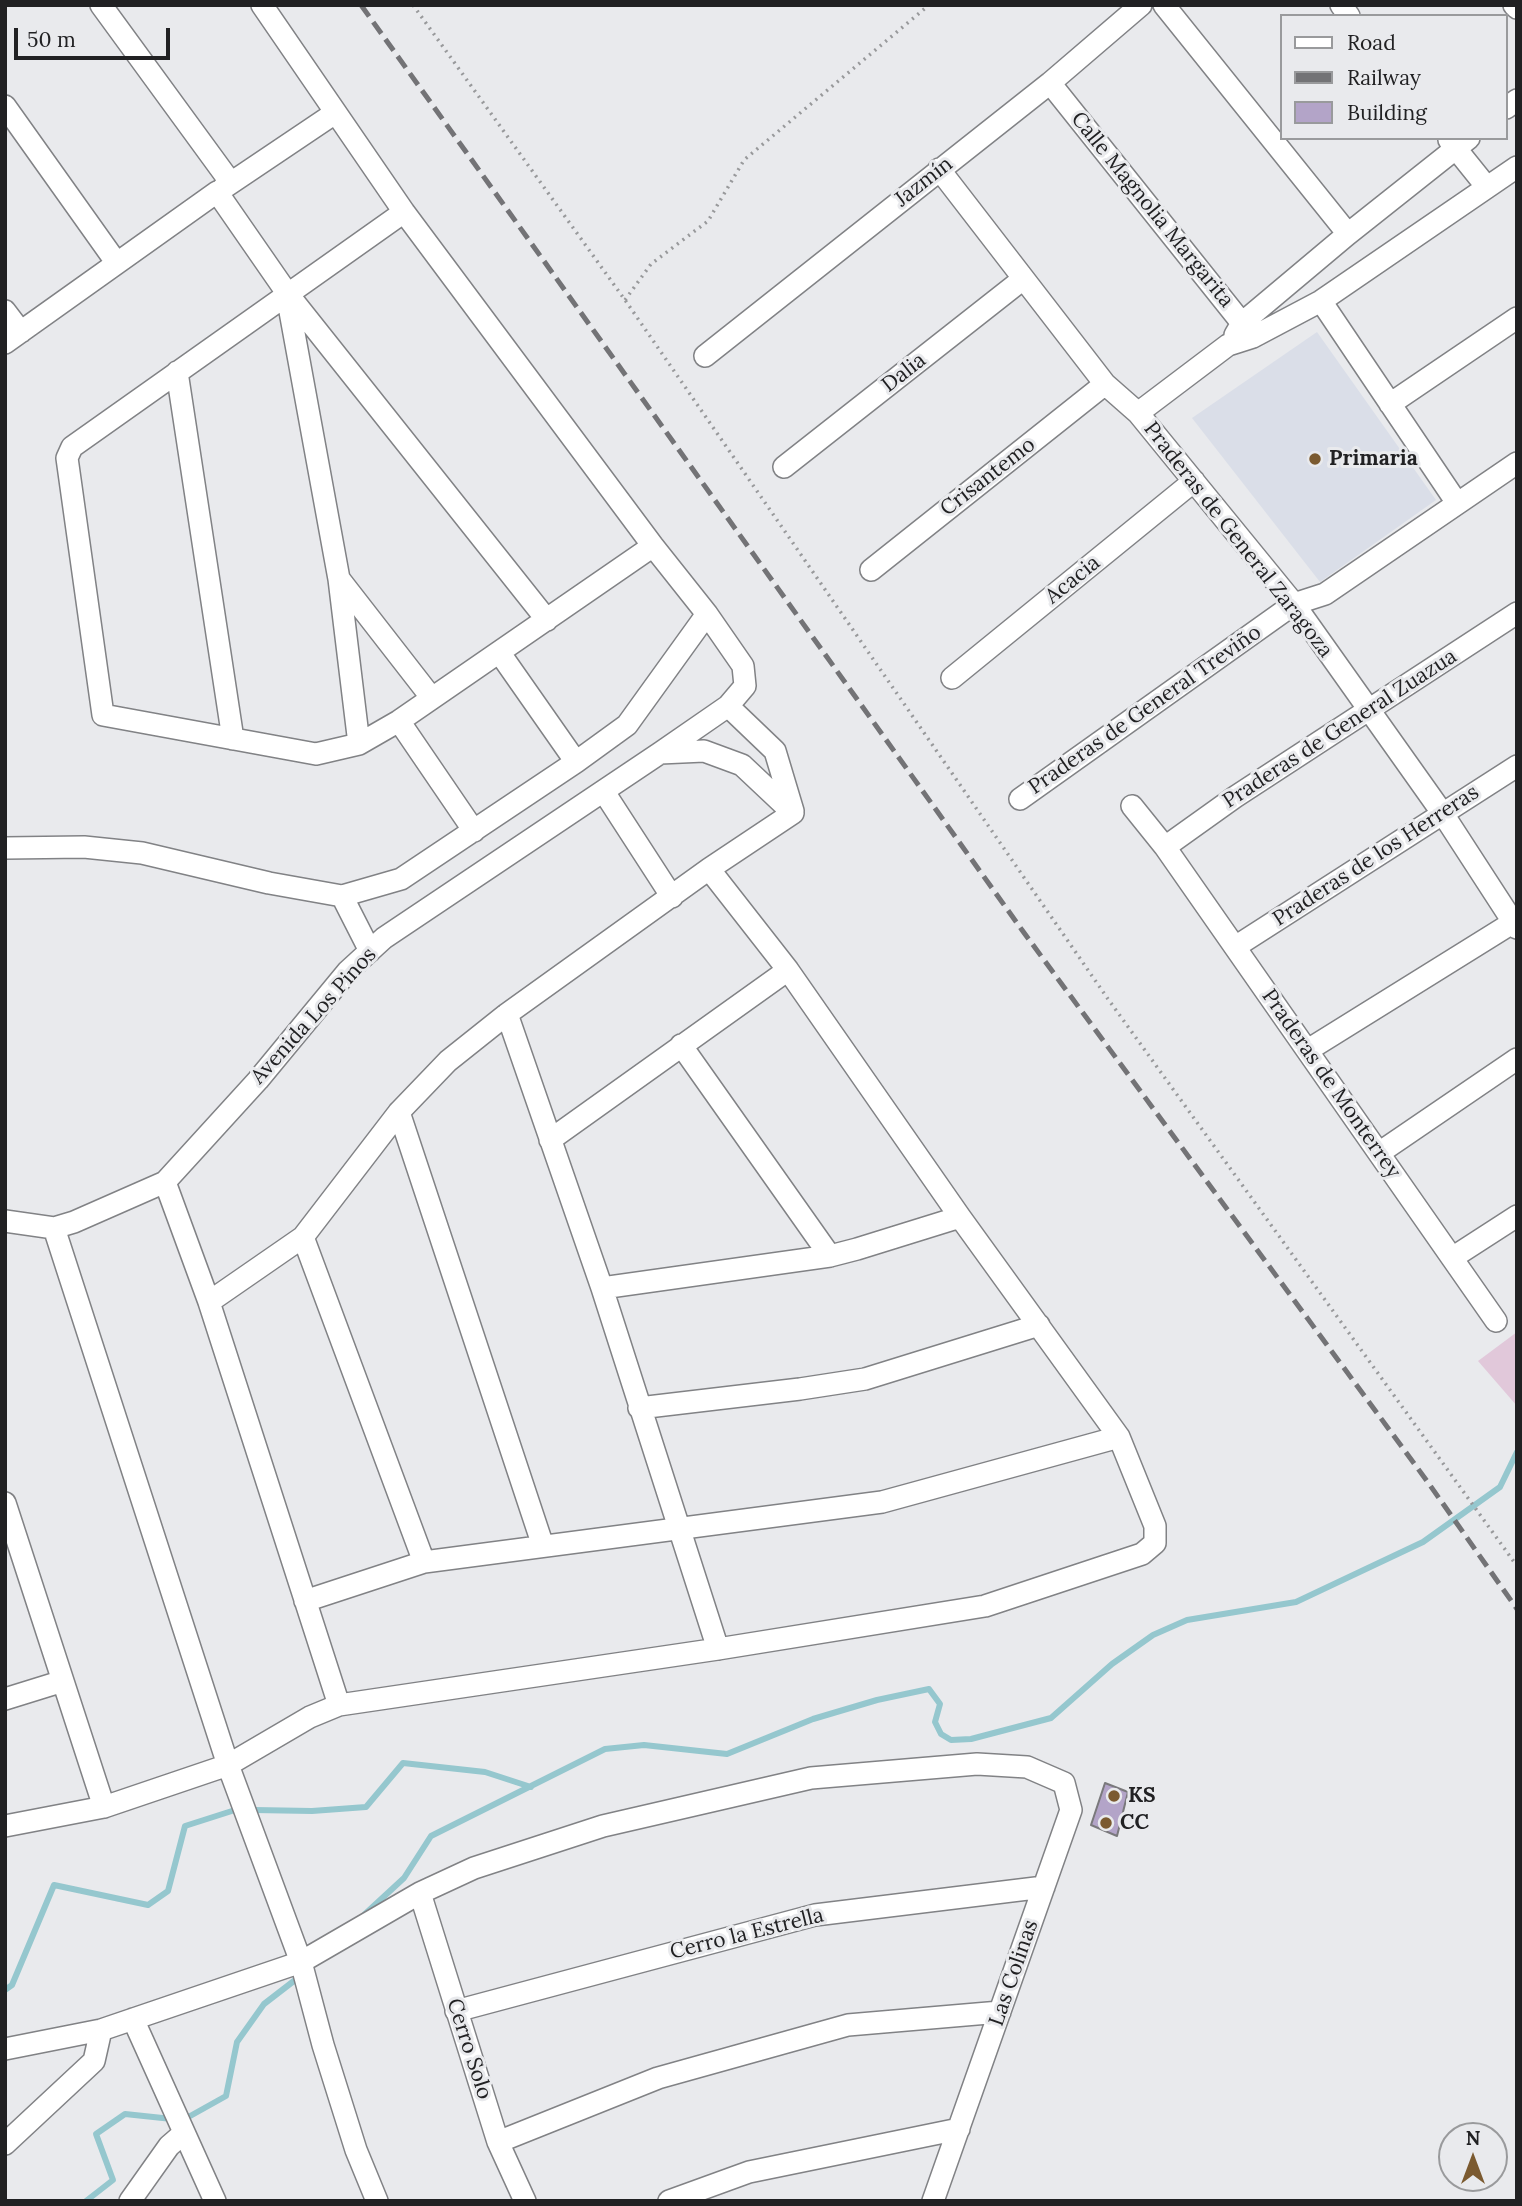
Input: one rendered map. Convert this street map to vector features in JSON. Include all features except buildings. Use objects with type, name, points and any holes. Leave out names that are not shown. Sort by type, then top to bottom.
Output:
[{"type":"street","points":[[101,5],[224,188],[287,293],[547,620]]},
{"type":"street","points":[[262,5],[404,212],[653,546],[707,614],[743,666],[745,686],[728,706],[775,751],[793,813]]},
{"type":"street","name":"Jazmín","points":[[705,356],[1050,83],[1141,5]]},
{"type":"street","points":[[1164,5],[1348,234]]},
{"type":"street","name":"Calle Magnolia Margarita","points":[[1050,83],[1248,330]]},
{"type":"street","points":[[5,106],[116,262]]},
{"type":"street","points":[[5,311],[13,338],[116,262],[335,113]]},
{"type":"street","points":[[1138,413],[1248,330],[1348,234],[1458,142],[1486,186]]},
{"type":"street","points":[[1248,330],[1321,301],[1517,167]]},
{"type":"street","name":"Praderas de General Zaragoza","points":[[939,169],[1105,384],[1138,413],[1294,604],[1443,814],[1516,923]]},
{"type":"street","points":[[404,212],[72,447],[67,458],[103,715],[316,754],[359,744],[398,721],[653,546]]},
{"type":"street","name":"Dalia","points":[[784,467],[1023,279]]},
{"type":"street","points":[[287,293],[339,579],[359,744]]},
{"type":"street","points":[[1321,301],[1457,503]]},
{"type":"street","points":[[1390,404],[1517,318]]},
{"type":"street","points":[[177,372],[233,739]]},
{"type":"street","name":"Crisantemo","points":[[871,570],[1105,384]]},
{"type":"street","name":"Praderas de General Treviño","points":[[1020,799],[1294,604],[1325,594],[1517,463]]},
{"type":"street","name":"Acacia","points":[[952,678],[1194,481]]},
{"type":"street","points":[[339,579],[431,697]]},
{"type":"street","name":"Praderas de General Zuazua","points":[[1166,847],[1235,797],[1517,612]]},
{"type":"street","points":[[5,848],[84,847],[142,852],[269,883],[342,896],[401,879],[627,725],[707,614]]},
{"type":"street","points":[[499,652],[576,762]]},
{"type":"street","name":"Avenida Los Pinos","points":[[5,1221],[54,1228],[166,1182],[258,1080],[348,971],[384,938],[728,706]]},
{"type":"street","points":[[398,721],[474,831]]},
{"type":"street","points":[[660,753],[704,751],[741,765],[793,813]]},
{"type":"street","name":"Praderas de los Herreras","points":[[1235,947],[1517,766]]},
{"type":"street","points":[[604,792],[672,897]]},
{"type":"street","name":"Praderas de Monterrey","points":[[1132,806],[1166,847],[1496,1321]]},
{"type":"street","points":[[209,1302],[303,1237],[400,1112],[448,1060],[507,1014],[709,869],[793,813]]},
{"type":"street","points":[[5,1826],[104,1807],[228,1765],[310,1717],[339,1705],[985,1606],[1142,1554],[1155,1543],[1155,1526],[1119,1437],[960,1217],[788,970],[709,869]]},
{"type":"street","points":[[342,896],[370,951]]},
{"type":"street","points":[[1308,1050],[1516,923]]},
{"type":"street","points":[[550,1140],[788,970]]},
{"type":"street","points":[[507,1014],[602,1288],[718,1649]]},
{"type":"street","points":[[681,1045],[830,1255]]},
{"type":"street","points":[[1379,1153],[1517,1059]]},
{"type":"street","points":[[400,1112],[544,1546]]},
{"type":"street","points":[[166,1182],[209,1302],[339,1705]]},
{"type":"street","points":[[1452,1258],[1517,1216]]},
{"type":"street","points":[[602,1288],[830,1255],[960,1217]]},
{"type":"street","points":[[54,1228],[228,1765],[301,1962],[323,2045],[356,2150],[377,2201]]},
{"type":"street","points":[[303,1237],[424,1562]]},
{"type":"street","points":[[639,1408],[865,1379],[1039,1325]]},
{"type":"street","points":[[305,1601],[424,1562],[882,1502],[1119,1437]]},
{"type":"street","points":[[5,1503],[104,1807]]},
{"type":"street","points":[[5,1699],[63,1681]]},
{"type":"street","name":"Las Colinas","points":[[420,1894],[474,1868],[603,1826],[811,1778],[977,1764],[1027,1767],[1064,1783],[1072,1810],[933,2201]]},
{"type":"street","name":"Cerro la Estrella","points":[[456,2011],[815,1915],[1044,1886]]},
{"type":"street","points":[[5,2049],[101,2030],[301,1962],[420,1894]]},
{"type":"street","name":"Cerro Solo","points":[[420,1894],[498,2142],[524,2201]]},
{"type":"street","points":[[498,2142],[658,2078],[848,2025],[1000,2012]]},
{"type":"street","points":[[133,2019],[215,2201]]},
{"type":"street","points":[[5,2144],[94,2061],[101,2030]]},
{"type":"street","points":[[669,2201],[749,2172],[959,2129]]},
{"type":"street","points":[[130,2201],[169,2146],[184,2133]]},
{"type":"path","points":[[413,5],[625,300],[1108,999],[1517,1566]]},
{"type":"path","points":[[625,300],[651,264],[708,221],[744,160],[929,5]]},
{"type":"shaded area","name":"Primaria","points":[[1317,332],[1436,500],[1320,582],[1192,418]]},
{"type":"shaded area","points":[[1517,1332],[1517,1406],[1478,1361]]},
{"type":"waterway","points":[[365,1914],[404,1878],[431,1836],[605,1749],[644,1745],[727,1754],[813,1719],[877,1700],[929,1689],[940,1704],[935,1722],[941,1734],[951,1740],[971,1739],[1051,1718],[1112,1664],[1153,1635],[1187,1620],[1296,1602],[1423,1542],[1500,1487],[1517,1452]]},
{"type":"waterway","points":[[254,1810],[312,1811],[366,1807],[403,1763],[485,1772],[531,1787]]},
{"type":"waterway","points":[[5,1990],[12,1985],[54,1885],[148,1905],[168,1891],[185,1826],[235,1810]]},
{"type":"waterway","points":[[183,2120],[226,2096],[237,2042],[264,2004],[299,1977]]},
{"type":"waterway","points":[[86,2201],[113,2180],[96,2134],[125,2114],[172,2119]]},
{"type":"railway","points":[[361,5],[1022,930],[1427,1481],[1517,1609]]},
{"type":"place","name":"Primaria","points":[[1315,459]]},
{"type":"place","name":"KS","points":[[1114,1796]]},
{"type":"place","name":"CC","points":[[1106,1823]]}]
